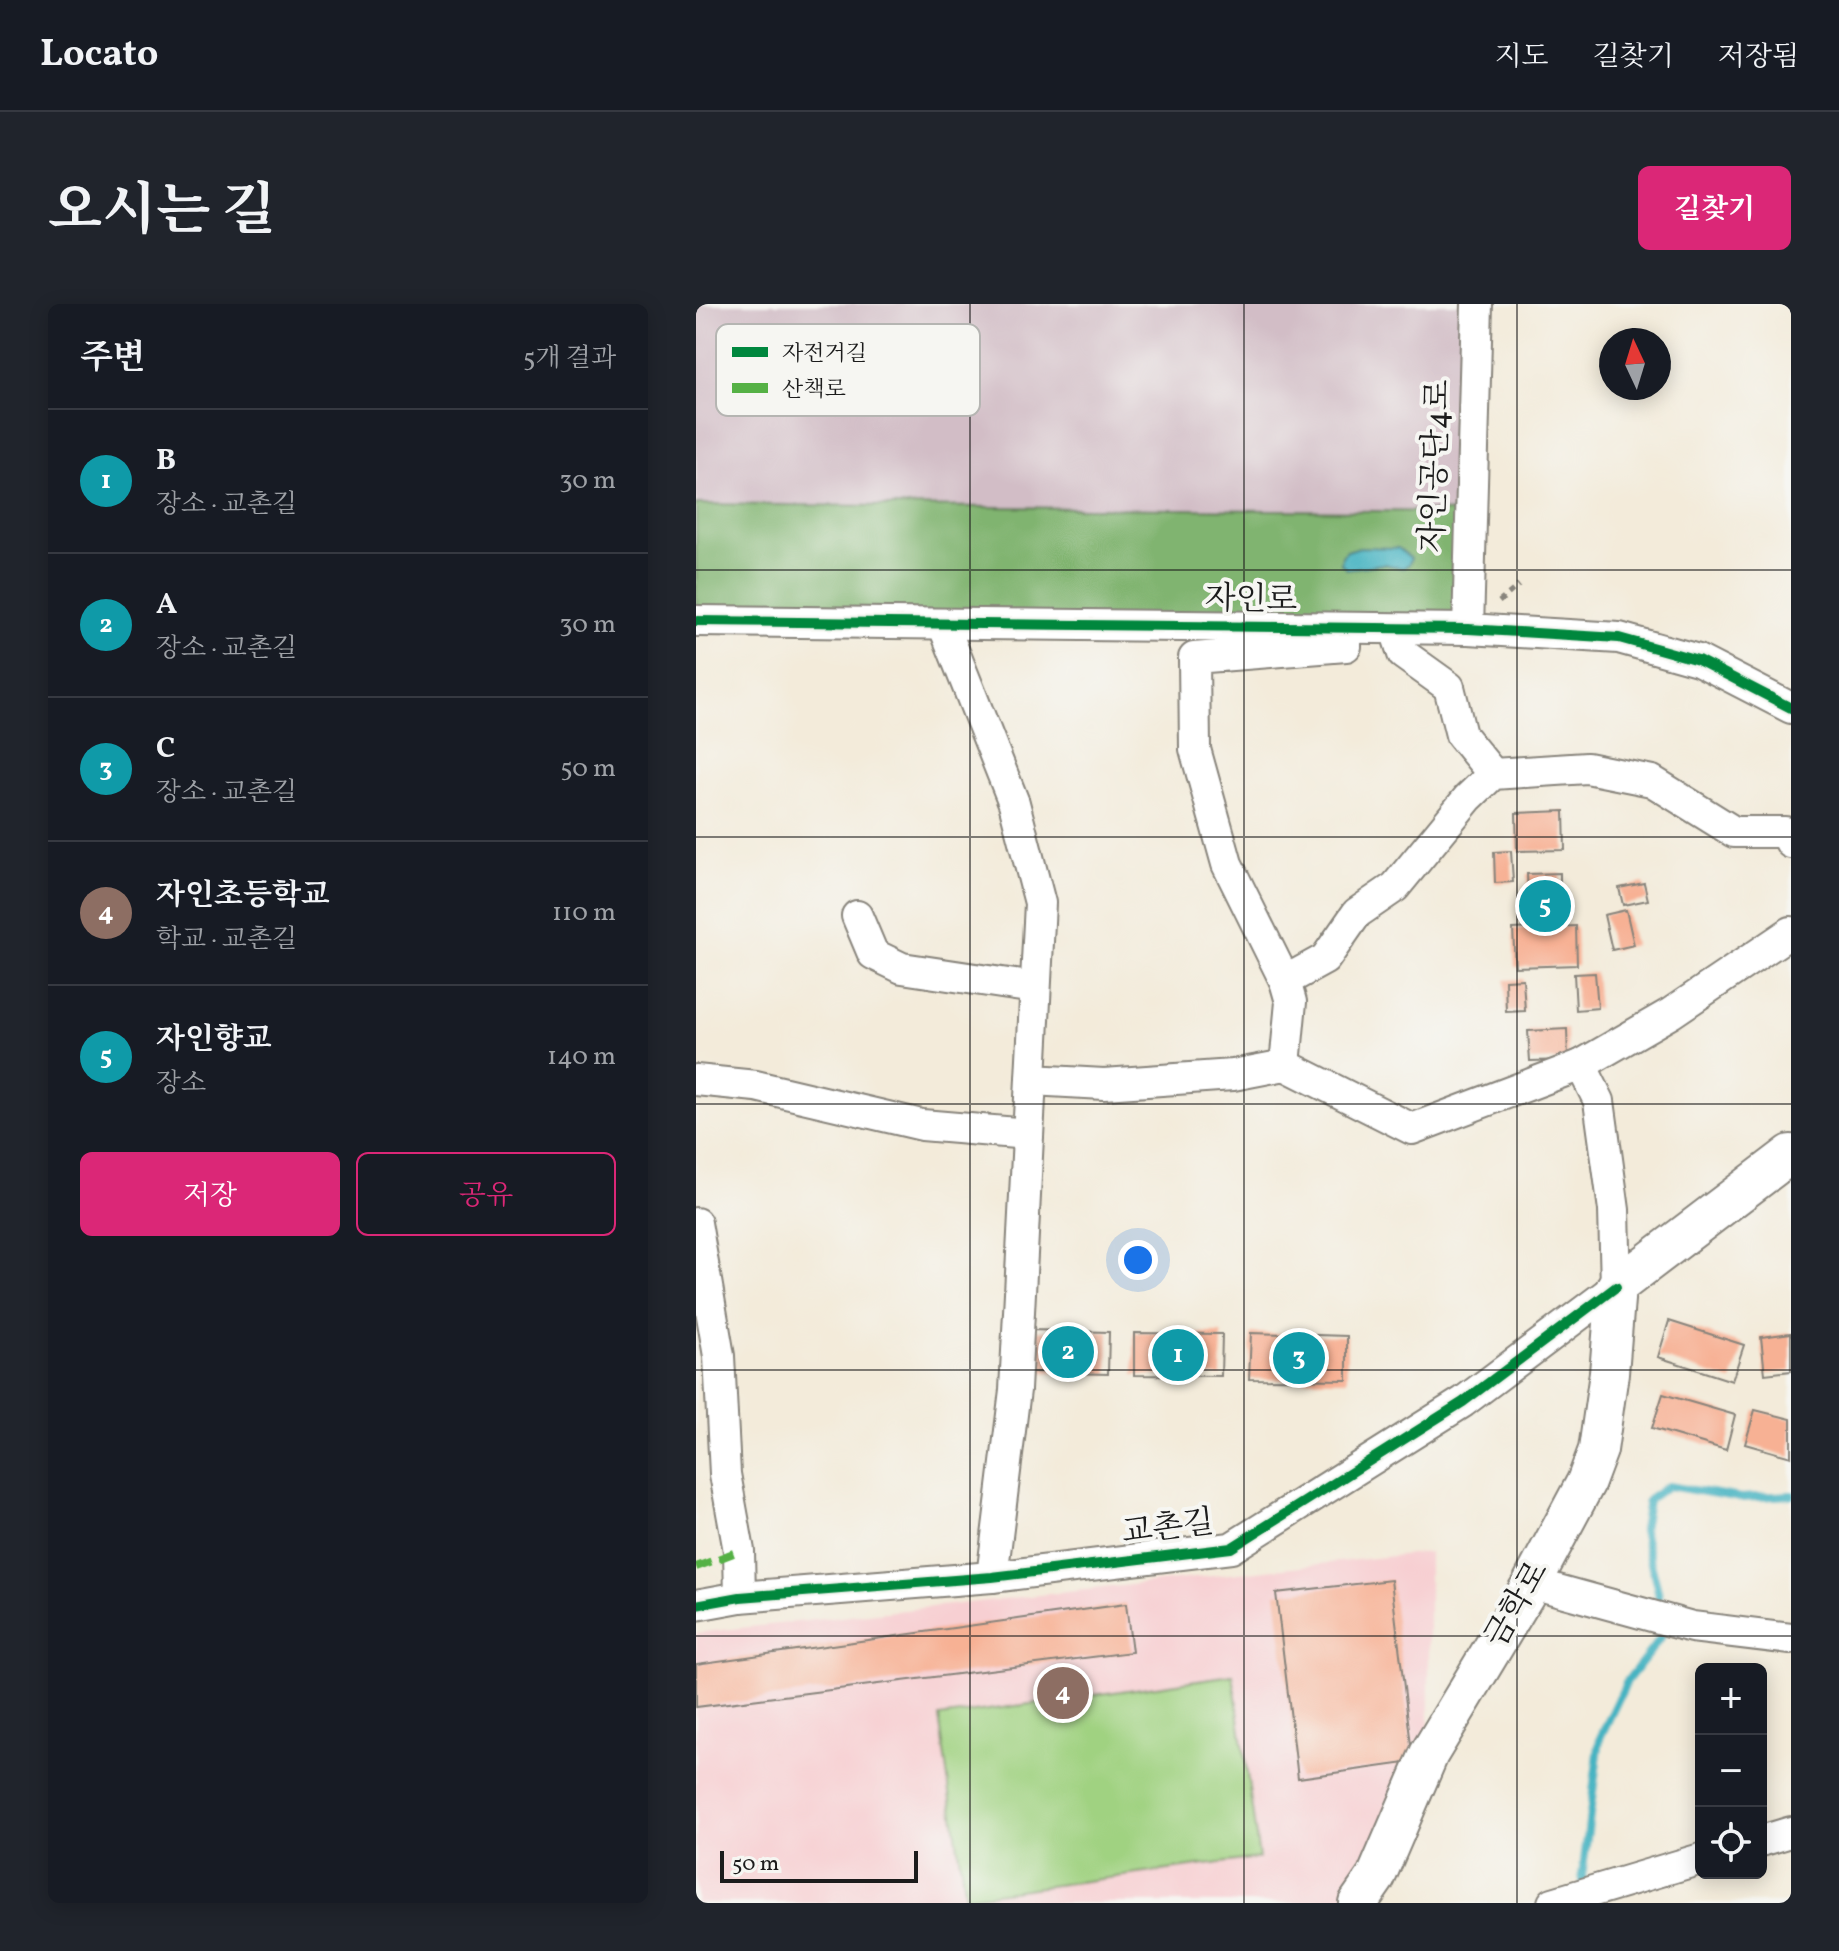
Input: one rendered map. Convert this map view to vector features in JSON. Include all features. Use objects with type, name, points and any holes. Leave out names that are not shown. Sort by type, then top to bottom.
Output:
[{"type":"main road","name":"교촌길","points":[[1616,1287],[1791,1154]]},
{"type":"main road","name":"금학로","points":[[1358,1903],[1376,1877],[1429,1754],[1532,1583],[1586,1482],[1598,1450],[1609,1373],[1616,1287]]},
{"type":"street","name":"자인공단4로","points":[[1468,629],[1477,304]]},
{"type":"street","name":"자인로","points":[[696,621],[1397,635],[1468,629],[1619,638],[1698,660],[1791,708]]},
{"type":"street","points":[[943,624],[1014,803],[1040,903],[1015,1390],[992,1577]]},
{"type":"street","points":[[1285,1065],[1291,1002],[1285,981],[1227,864],[1195,749],[1194,658],[1397,635],[1403,654],[1449,687],[1461,735],[1493,774]]},
{"type":"street","points":[[1285,981],[1325,959],[1357,913],[1395,887],[1468,798],[1493,774],[1587,768],[1652,781],[1734,832],[1789,831]]},
{"type":"street","points":[[857,916],[873,954],[902,968],[1035,988]]},
{"type":"street","points":[[1031,1080],[1104,1084],[1233,1075],[1285,1065],[1412,1129],[1581,1065],[1671,1013],[1791,932]]},
{"type":"street","points":[[1581,1065],[1599,1101],[1614,1210],[1616,1287]]},
{"type":"street","points":[[696,1080],[756,1086],[922,1125],[1028,1134]]},
{"type":"street","points":[[696,1223],[719,1356],[725,1474],[739,1551],[740,1597]]},
{"type":"street","name":"교촌길","points":[[696,1605],[740,1597],[992,1577],[1231,1548],[1463,1402],[1616,1287]]},
{"type":"street","points":[[1532,1583],[1678,1623],[1791,1639]]},
{"type":"street","points":[[1767,1839],[1791,1832]]},
{"type":"street","points":[[1553,1903],[1695,1861]]},
{"type":"shaded area","points":[[696,304],[1479,304],[1473,512],[696,503]]},
{"type":"shaded area","points":[[1429,1552],[1429,1754],[1355,1903],[696,1903],[696,1633]]},
{"type":"green space","points":[[696,504],[1473,512],[1468,629],[696,617]]},
{"type":"green space","points":[[1233,1675],[1259,1858],[965,1897],[939,1717]]},
{"type":"water","points":[[1360,547],[1398,548],[1411,558],[1403,568],[1383,564],[1347,569],[1341,564],[1342,556]]},
{"type":"building","points":[[1564,811],[1565,850],[1517,851],[1516,813]]},
{"type":"building","points":[[1511,851],[1513,882],[1495,883],[1494,852]]},
{"type":"building","points":[[1560,873],[1560,892],[1528,894],[1527,874]]},
{"type":"building","points":[[1644,883],[1648,900],[1623,905],[1619,888]]},
{"type":"building","points":[[1626,910],[1634,945],[1612,950],[1604,915]]},
{"type":"building","points":[[1576,926],[1577,965],[1515,967],[1513,929]]},
{"type":"building","points":[[1595,973],[1598,1008],[1576,1010],[1574,974]]},
{"type":"building","points":[[1523,979],[1525,1011],[1506,1012],[1505,980]]},
{"type":"building","points":[[1567,1029],[1568,1060],[1530,1061],[1528,1031]]},
{"type":"building","points":[[1669,1321],[1744,1345],[1732,1381],[1658,1357]]},
{"type":"building","points":[[1030,1330],[1109,1332],[1108,1374],[1028,1372]]},
{"type":"building","points":[[1134,1333],[1222,1334],[1221,1376],[1134,1375]]},
{"type":"building","points":[[1251,1333],[1347,1336],[1347,1380],[1249,1379]]},
{"type":"building","points":[[1791,1333],[1791,1371],[1765,1374],[1761,1337]]},
{"type":"building","points":[[1663,1394],[1735,1415],[1726,1450],[1652,1428]]},
{"type":"building","points":[[1755,1410],[1791,1419],[1791,1457],[1745,1444]]},
{"type":"building","points":[[1391,1580],[1413,1762],[1298,1778],[1276,1593]]},
{"type":"building","points":[[1126,1604],[1132,1652],[696,1707],[696,1664]]},
{"type":"waterway","points":[[1660,1610],[1643,1530],[1648,1500],[1668,1486],[1741,1498],[1791,1495]]},
{"type":"waterway","points":[[1585,1887],[1582,1876],[1600,1738],[1627,1681],[1662,1636],[1661,1623]]},
{"type":"marked path","points":[[696,1567],[739,1551]]},
{"type":"cycle path","points":[[696,621],[1468,629],[1619,638],[1698,660],[1791,708]]},
{"type":"cycle path","points":[[696,1605],[740,1597],[992,1577],[1231,1548],[1463,1402],[1616,1287]]},
{"type":"place","name":"자인향교","points":[[1545,906]]},
{"type":"place","name":"A","points":[[1068,1352]]},
{"type":"place","name":"B","points":[[1178,1355]]},
{"type":"place","name":"C","points":[[1299,1358]]},
{"type":"place","name":"자인초등학교","points":[[1063,1693]]}]
